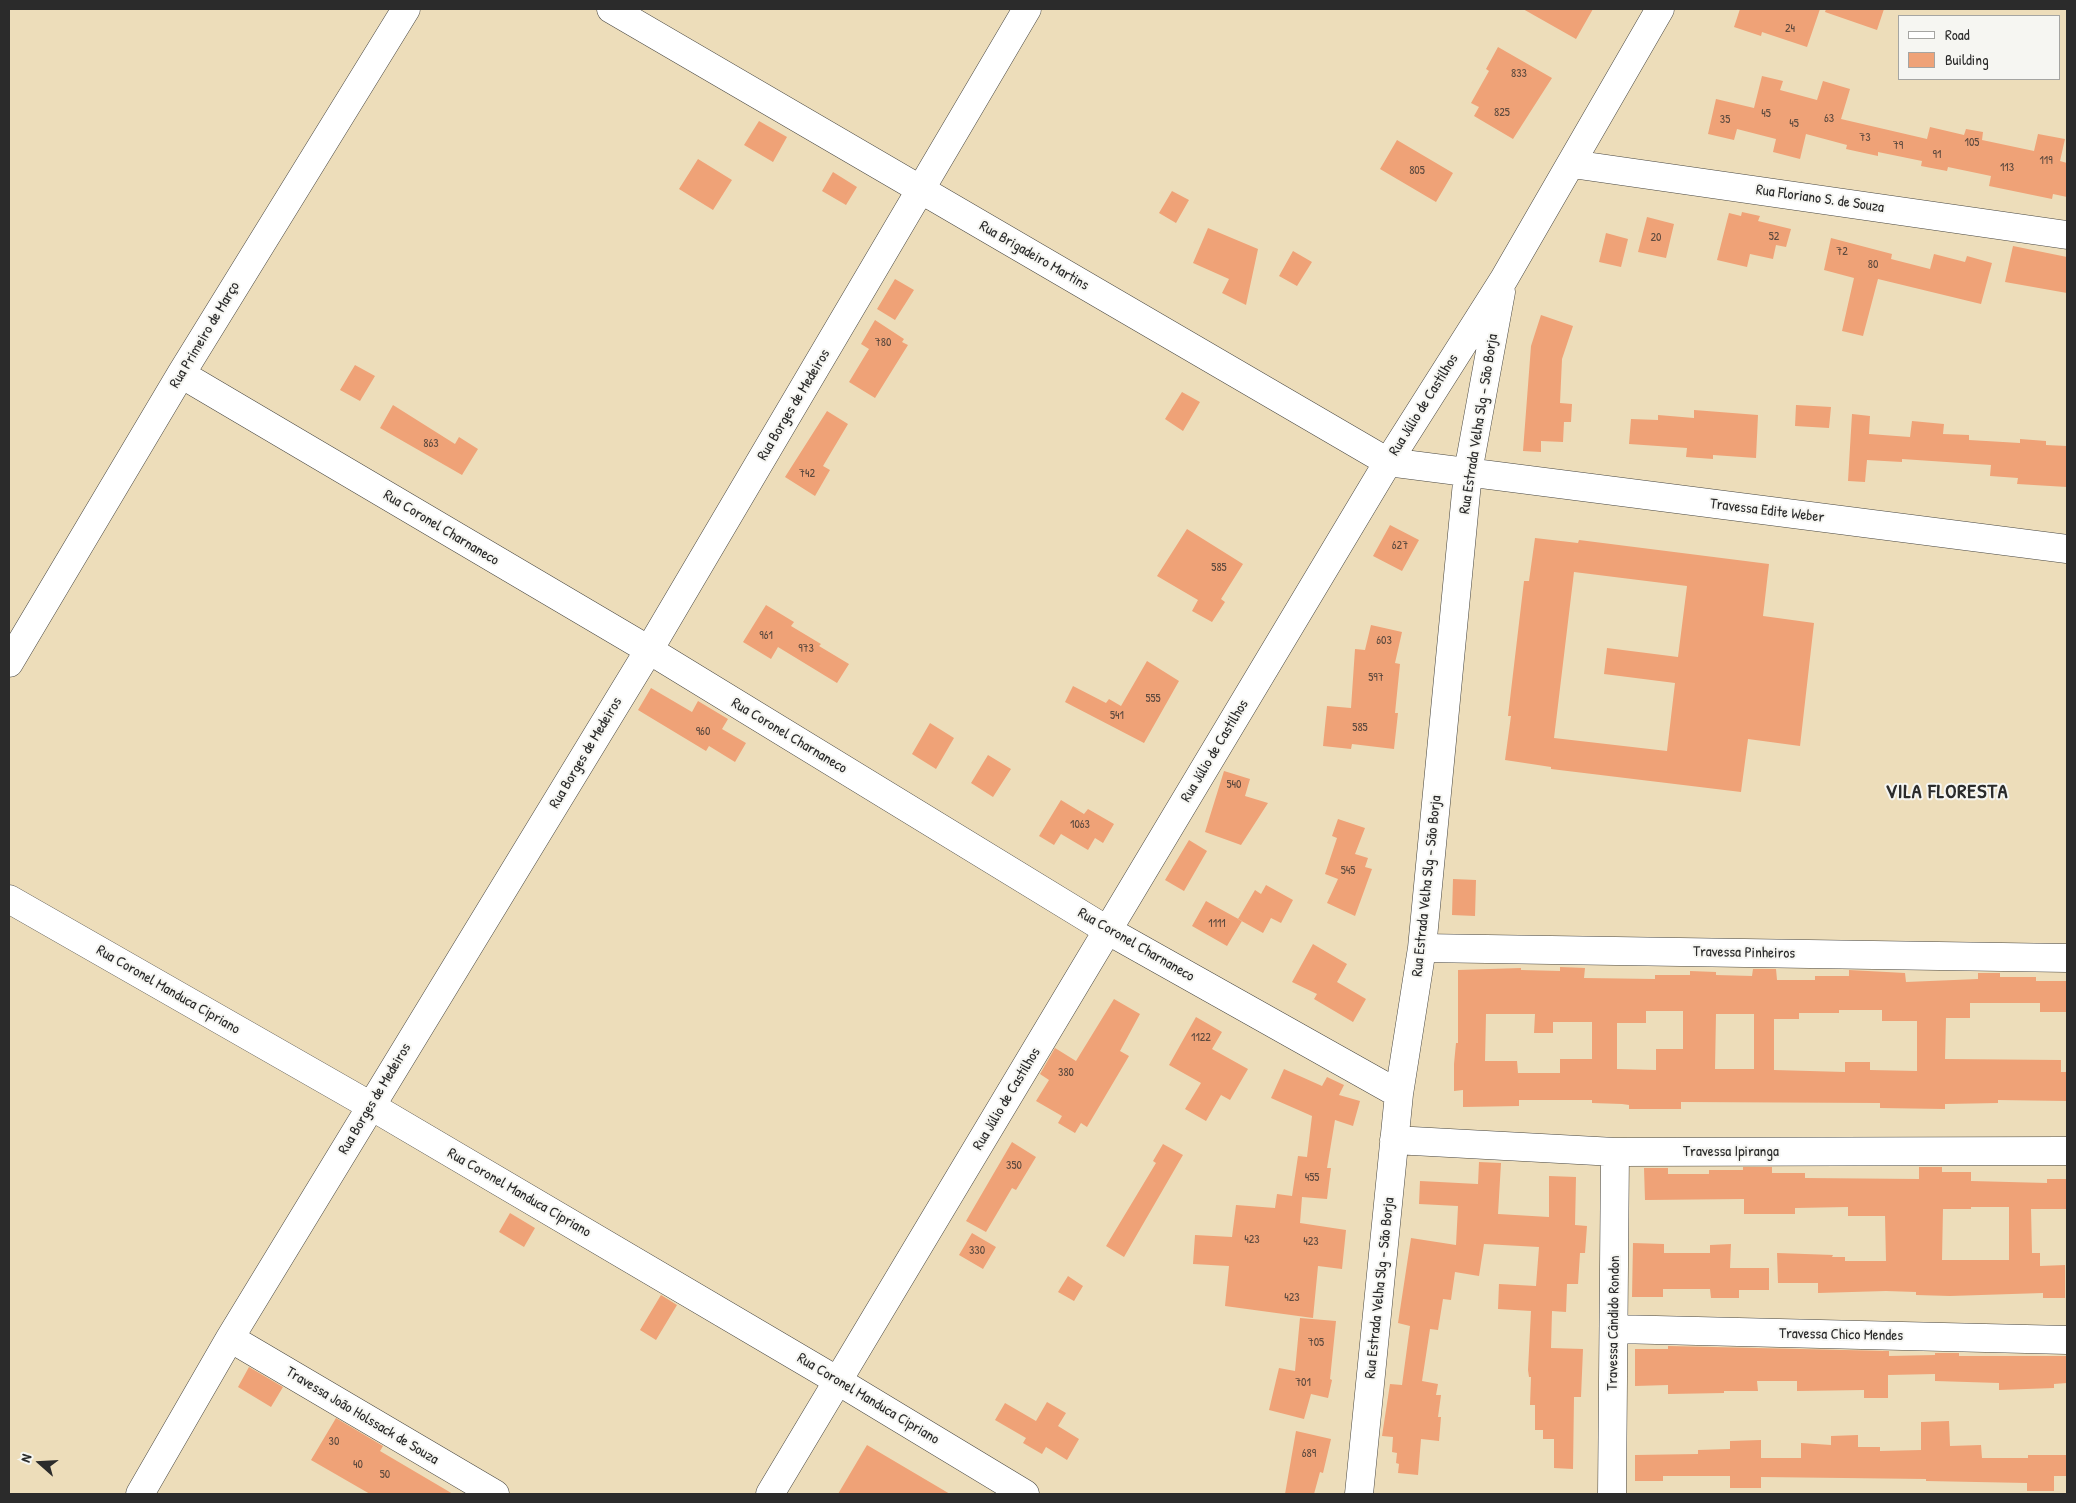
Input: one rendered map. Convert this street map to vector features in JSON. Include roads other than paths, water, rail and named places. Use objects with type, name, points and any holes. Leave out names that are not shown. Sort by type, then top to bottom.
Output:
[{"type":"street","name":"Rua Primeiro de Março","points":[[9,663],[181,374],[406,9]]},
{"type":"street","name":"Rua Brigadeiro Martins","points":[[611,9],[1388,462],[1468,472]]},
{"type":"street","name":"Rua Borges de Medeiros","points":[[140,1494],[230,1338],[649,650],[1027,9]]},
{"type":"street","name":"Rua Júlio de Castilhos","points":[[770,1494],[1388,462],[1504,279],[1660,9]]},
{"type":"street","name":"Rua Floriano S. de Souza","points":[[1572,164],[2067,236]]},
{"type":"street","name":"Rua Estrada Velha Slg - São Borja","points":[[1359,1494],[1399,1094],[1422,948],[1468,472],[1504,279]]},
{"type":"street","name":"Rua Coronel Charnaneco","points":[[181,374],[649,650],[1107,930],[1399,1094]]},
{"type":"street","name":"Travessa Edite Weber","points":[[1468,472],[2067,549]]},
{"type":"street","name":"Rua Coronel Manduca Cipriano","points":[[9,899],[371,1106],[838,1381],[1025,1494]]},
{"type":"street","name":"Travessa Pinheiros","points":[[1422,948],[2067,958]]},
{"type":"street","name":"Travessa Ipiranga","points":[[1394,1140],[1615,1152],[2067,1151]]},
{"type":"street","name":"Travessa Cândido Rondon","points":[[1612,1494],[1615,1152]]},
{"type":"street","name":"Travessa Chico Mendes","points":[[1614,1329],[2067,1340]]},
{"type":"street","name":"Travessa João Holssack de Souza","points":[[230,1338],[495,1494]]},
{"type":"district","name":"VILA FLORESTA","points":[[1947,793]]}]
